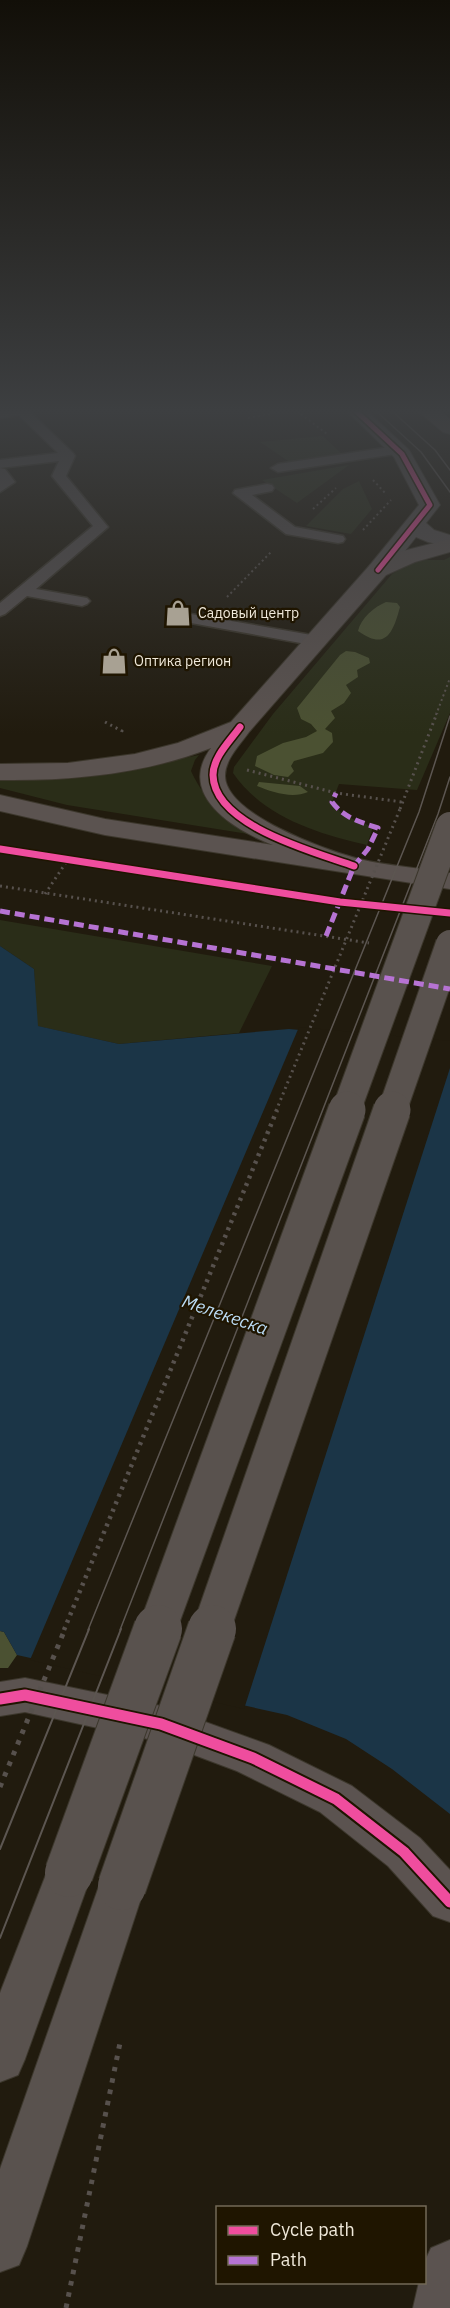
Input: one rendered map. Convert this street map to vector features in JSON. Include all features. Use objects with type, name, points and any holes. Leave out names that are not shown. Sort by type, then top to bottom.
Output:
[{"type":"main road","points":[[354,866],[268,834],[235,814],[216,794],[212,776],[217,758],[240,727],[378,570],[450,543]]},
{"type":"main road","points":[[0,772],[42,773],[116,766],[182,750],[240,727]]},
{"type":"main road","points":[[0,803],[105,827],[450,881]]},
{"type":"main road","points":[[0,2059],[450,826]]},
{"type":"main road","points":[[0,2246],[122,1886],[450,944]]},
{"type":"main road","points":[[0,1699],[25,1695],[161,1724],[253,1758],[336,1799],[404,1852],[450,1902]]},
{"type":"main road","points":[[441,2308],[450,2267]]},
{"type":"street","points":[[378,570],[420,519]]},
{"type":"street","points":[[416,524],[428,536],[450,543]]},
{"type":"lane","points":[[0,610],[101,527],[94,519]]},
{"type":"lane","points":[[275,519],[291,531],[338,539]]},
{"type":"lane","points":[[24,591],[82,601]]},
{"type":"lane","points":[[185,618],[317,641]]},
{"type":"path","points":[[338,539],[355,539],[374,519]]},
{"type":"path","points":[[0,1787],[400,809],[450,678]]},
{"type":"path","points":[[105,722],[122,730]]},
{"type":"path","points":[[336,793],[402,802]]},
{"type":"path","points":[[56,859],[79,863]]},
{"type":"path","points":[[45,894],[67,861]]},
{"type":"path","points":[[0,886],[326,936]]},
{"type":"path","points":[[351,903],[373,905]]},
{"type":"path","points":[[66,2308],[122,2034]]},
{"type":"green space","points":[[313,519],[364,519],[351,534],[306,526]]},
{"type":"green space","points":[[450,557],[450,713],[417,790],[339,784],[332,802],[343,815],[373,827],[367,845],[311,829],[276,812],[260,801],[233,773],[234,767],[273,714],[392,574],[416,560],[444,560]]},
{"type":"green space","points":[[386,602],[397,603],[400,607],[394,625],[387,636],[375,639],[358,631],[369,614]]},
{"type":"green space","points":[[346,651],[369,658],[370,663],[357,670],[358,677],[346,685],[351,693],[344,703],[331,711],[335,718],[325,729],[332,733],[333,742],[323,753],[294,761],[291,766],[294,771],[288,777],[274,775],[255,766],[257,756],[283,743],[306,737],[317,731],[311,724],[301,719],[297,708],[340,655]]},
{"type":"green space","points":[[199,755],[191,771],[205,795],[223,811],[267,837],[67,805],[0,788],[0,779],[124,770]]},
{"type":"green space","points":[[259,782],[300,786],[308,792],[295,795],[282,794],[257,786]]},
{"type":"green space","points":[[0,920],[272,966],[239,1033],[119,1044],[37,1026],[34,969],[0,946]]},
{"type":"green space","points":[[0,1631],[4,1632],[17,1655],[8,1668],[0,1668]]},
{"type":"water","name":"Мелекеска","points":[[0,946],[34,969],[38,1026],[119,1044],[289,1029],[450,1044],[450,1814],[392,1769],[346,1739],[287,1715],[17,1655],[4,1632],[0,1631]]},
{"type":"pier","points":[[299,1027],[450,1041],[450,1068],[244,1709],[30,1660]]},
{"type":"tram line","points":[[88,1630],[419,812],[450,716]]},
{"type":"tram line","points":[[120,1630],[438,814],[450,777]]},
{"type":"tram line","points":[[0,1849],[89,1629]]},
{"type":"tram line","points":[[0,1938],[121,1629]]},
{"type":"marked path","points":[[326,936],[354,866],[368,849],[378,828],[352,819],[336,808],[332,802],[336,793]]},
{"type":"marked path","points":[[0,911],[450,989]]},
{"type":"cycle path","points":[[378,570],[419,519]]},
{"type":"cycle path","points":[[240,727],[220,754],[214,767],[216,791],[227,807],[245,821],[268,833],[354,866]]},
{"type":"cycle path","points":[[0,849],[340,902],[450,913]]},
{"type":"cycle path","points":[[0,1699],[25,1695],[161,1724],[253,1758],[336,1799],[404,1852],[450,1902]]},
{"type":"place","name":"Садовый центр","points":[[178,613]]},
{"type":"place","name":"Оптика регион","points":[[114,661]]}]
